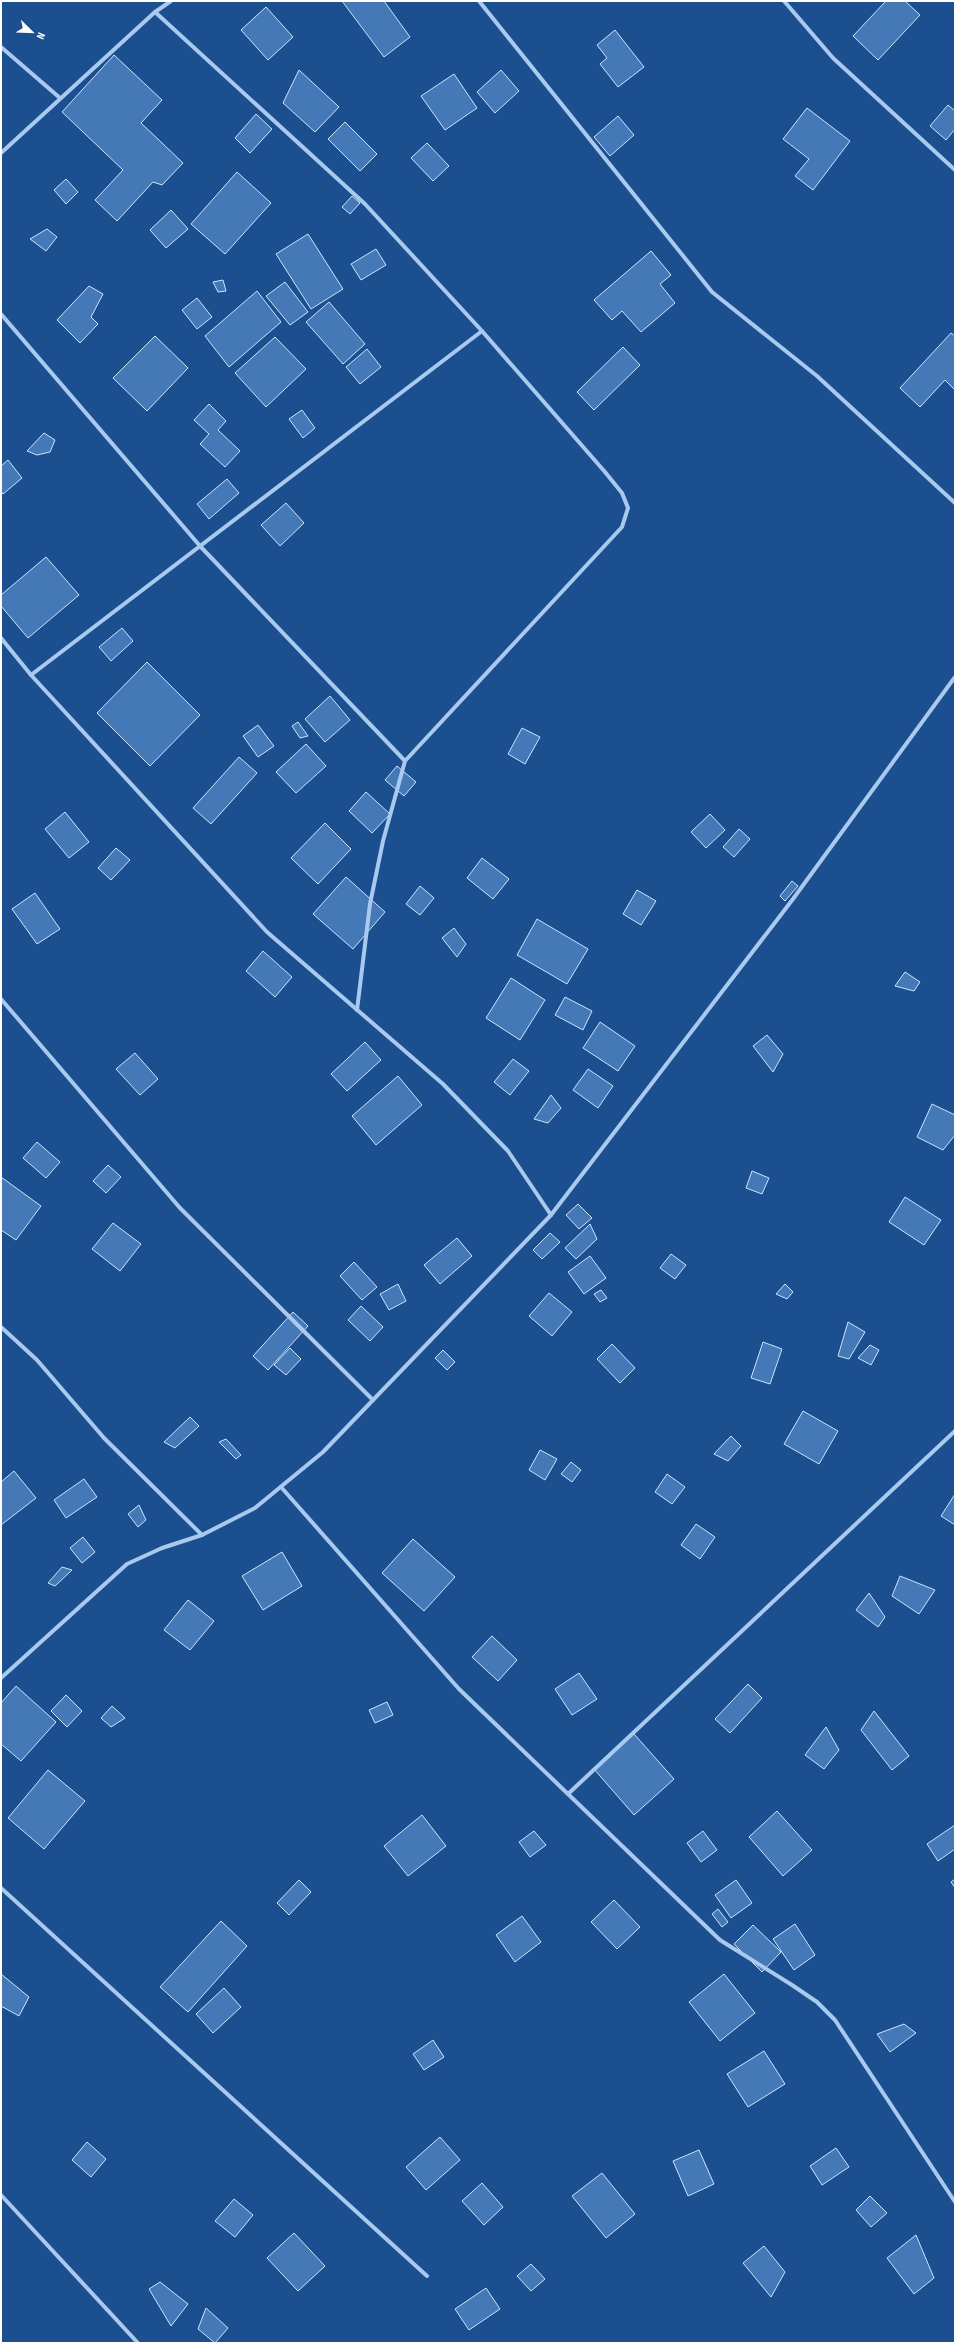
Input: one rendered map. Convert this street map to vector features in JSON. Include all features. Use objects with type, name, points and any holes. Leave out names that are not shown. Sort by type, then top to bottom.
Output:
[{"type":"street","points":[[1,153],[155,12],[172,1]]},
{"type":"street","points":[[479,1],[712,292],[817,376],[955,503]]},
{"type":"street","points":[[784,1],[833,58],[955,170]]},
{"type":"street","points":[[155,12],[365,204],[482,331],[622,493],[628,508],[622,527],[405,761],[384,841],[370,904],[357,1010]]},
{"type":"street","points":[[1,47],[60,98]]},
{"type":"street","points":[[1,314],[200,546],[405,761]]},
{"type":"street","points":[[31,675],[482,331]]},
{"type":"street","points":[[1,638],[31,675],[267,932],[443,1084],[508,1151],[551,1215]]},
{"type":"street","points":[[1,1678],[127,1564],[162,1548],[202,1535],[255,1508],[323,1452],[551,1215],[793,899],[955,677]]},
{"type":"street","points":[[1,999],[180,1208],[373,1400]]},
{"type":"street","points":[[1,1327],[38,1360],[104,1438],[202,1535]]},
{"type":"street","points":[[568,1794],[955,1431]]},
{"type":"street","points":[[281,1487],[459,1689],[720,1940],[817,2002],[834,2020],[955,2202]]},
{"type":"street","points":[[1,1888],[427,2276]]},
{"type":"street","points":[[1,2195],[138,2343]]},
{"type":"building","points":[[342,1],[384,1],[410,37],[384,57]]},
{"type":"building","points":[[886,1],[905,1],[920,15],[878,60],[853,36]]},
{"type":"building","points":[[266,7],[293,37],[268,60],[241,30]]},
{"type":"building","points":[[615,30],[644,67],[618,87],[600,64],[607,58],[597,45]]},
{"type":"building","points":[[114,55],[162,100],[141,123],[183,163],[162,185],[153,182],[117,221],[95,200],[123,170],[62,112]]},
{"type":"building","points":[[299,70],[339,107],[315,132],[283,103]]},
{"type":"building","points":[[501,70],[519,91],[495,113],[477,92]]},
{"type":"building","points":[[454,74],[477,108],[445,130],[421,96]]},
{"type":"building","points":[[948,105],[955,111],[955,129],[946,140],[930,126]]},
{"type":"building","points":[[807,108],[850,141],[813,190],[795,176],[809,159],[783,139]]},
{"type":"building","points":[[256,114],[272,129],[250,153],[235,138]]},
{"type":"building","points":[[618,116],[634,135],[610,156],[594,137]]},
{"type":"building","points":[[345,122],[377,154],[360,171],[328,139]]},
{"type":"building","points":[[427,143],[449,166],[433,181],[411,158]]},
{"type":"building","points":[[237,172],[271,203],[225,254],[191,224]]},
{"type":"building","points":[[66,179],[78,192],[66,204],[54,190]]},
{"type":"building","points":[[352,196],[360,203],[350,214],[342,207]]},
{"type":"building","points":[[171,210],[188,229],[166,248],[150,230]]},
{"type":"building","points":[[47,229],[57,237],[46,251],[30,239]]},
{"type":"building","points":[[308,234],[343,289],[311,309],[276,254]]},
{"type":"building","points":[[376,249],[386,265],[361,280],[351,264]]},
{"type":"building","points":[[651,251],[671,275],[660,284],[675,303],[641,332],[622,311],[612,320],[594,300]]},
{"type":"building","points":[[223,280],[226,291],[218,292],[213,282]]},
{"type":"building","points":[[285,282],[308,312],[290,325],[266,296]]},
{"type":"building","points":[[89,286],[103,294],[91,317],[98,324],[80,343],[57,320]]},
{"type":"building","points":[[257,291],[281,322],[229,367],[205,336]]},
{"type":"building","points":[[197,298],[212,317],[197,329],[182,310]]},
{"type":"building","points":[[329,302],[365,344],[343,364],[306,322]]},
{"type":"building","points":[[951,333],[955,336],[955,390],[945,380],[920,407],[900,388]]},
{"type":"building","points":[[155,336],[188,368],[147,411],[113,378]]},
{"type":"building","points":[[275,337],[306,369],[266,407],[235,373]]},
{"type":"building","points":[[623,347],[640,365],[594,410],[577,392]]},
{"type":"building","points":[[367,349],[381,367],[360,384],[346,367]]},
{"type":"building","points":[[209,404],[226,421],[218,430],[240,451],[225,467],[200,444],[209,434],[194,420]]},
{"type":"building","points":[[302,410],[315,428],[303,438],[289,419]]},
{"type":"building","points":[[44,433],[55,440],[50,452],[37,455],[27,451]]},
{"type":"building","points":[[8,460],[22,478],[3,494],[1,491],[1,466]]},
{"type":"building","points":[[227,479],[239,493],[209,519],[197,504]]},
{"type":"building","points":[[286,503],[304,523],[280,546],[261,525]]},
{"type":"building","points":[[46,557],[79,595],[28,638],[1,606],[1,595]]},
{"type":"building","points":[[122,628],[133,641],[111,661],[99,647]]},
{"type":"building","points":[[147,662],[200,715],[150,766],[97,713]]},
{"type":"building","points":[[330,696],[350,720],[325,742],[305,719]]},
{"type":"building","points":[[298,722],[308,736],[300,738],[292,726]]},
{"type":"building","points":[[258,725],[274,746],[258,757],[243,736]]},
{"type":"building","points":[[522,728],[540,737],[525,764],[508,754]]},
{"type":"building","points":[[306,744],[326,766],[296,793],[276,772]]},
{"type":"building","points":[[239,757],[257,773],[211,824],[193,808]]},
{"type":"building","points":[[397,766],[416,782],[404,796],[385,780]]},
{"type":"building","points":[[366,792],[390,814],[372,833],[349,811]]},
{"type":"building","points":[[65,812],[89,842],[69,858],[45,829]]},
{"type":"building","points":[[710,814],[725,830],[706,848],[691,832]]},
{"type":"building","points":[[325,823],[351,849],[318,884],[291,858]]},
{"type":"building","points":[[739,829],[750,839],[734,857],[723,847]]},
{"type":"building","points":[[116,848],[130,860],[111,880],[98,868]]},
{"type":"building","points":[[482,858],[509,879],[493,899],[467,878]]},
{"type":"building","points":[[346,877],[385,912],[353,949],[313,914]]},
{"type":"building","points":[[792,881],[798,886],[785,901],[780,896]]},
{"type":"building","points":[[420,886],[434,898],[420,915],[406,904]]},
{"type":"building","points":[[637,890],[656,901],[641,925],[623,914]]},
{"type":"building","points":[[35,893],[60,929],[37,944],[12,909]]},
{"type":"building","points":[[537,919],[588,949],[567,984],[517,955]]},
{"type":"building","points":[[454,928],[466,944],[457,957],[442,938]]},
{"type":"building","points":[[263,951],[292,977],[275,997],[246,971]]},
{"type":"building","points":[[905,972],[920,982],[914,991],[895,986]]},
{"type":"building","points":[[511,978],[545,1000],[520,1040],[486,1018]]},
{"type":"building","points":[[565,997],[592,1011],[583,1030],[555,1015]]},
{"type":"building","points":[[600,1022],[635,1046],[618,1071],[583,1048]]},
{"type":"building","points":[[767,1035],[783,1054],[773,1072],[753,1046]]},
{"type":"building","points":[[365,1042],[381,1060],[347,1091],[331,1074]]},
{"type":"building","points":[[135,1053],[158,1079],[140,1095],[116,1069]]},
{"type":"building","points":[[513,1059],[529,1071],[510,1095],[494,1082]]},
{"type":"building","points":[[588,1069],[613,1086],[598,1108],[573,1090]]},
{"type":"building","points":[[398,1076],[422,1105],[376,1145],[352,1116]]},
{"type":"building","points":[[551,1095],[561,1108],[548,1123],[534,1119]]},
{"type":"building","points":[[932,1104],[955,1115],[955,1135],[943,1150],[917,1137]]},
{"type":"building","points":[[37,1142],[60,1162],[46,1178],[23,1158]]},
{"type":"building","points":[[108,1165],[121,1177],[106,1193],[93,1181]]},
{"type":"building","points":[[752,1171],[769,1178],[762,1194],[746,1188]]},
{"type":"building","points":[[1,1177],[41,1206],[16,1240],[1,1230]]},
{"type":"building","points":[[905,1197],[941,1220],[924,1245],[889,1222]]},
{"type":"building","points":[[578,1204],[592,1218],[579,1229],[566,1215]]},
{"type":"building","points":[[113,1223],[141,1244],[120,1271],[92,1249]]},
{"type":"building","points":[[590,1224],[597,1239],[576,1259],[565,1248]]},
{"type":"building","points":[[550,1233],[560,1242],[542,1259],[533,1250]]},
{"type":"building","points":[[457,1238],[472,1256],[440,1284],[424,1265]]},
{"type":"building","points":[[671,1254],[686,1265],[675,1279],[660,1268]]},
{"type":"building","points":[[590,1256],[606,1278],[584,1294],[568,1272]]},
{"type":"building","points":[[354,1262],[377,1287],[362,1300],[340,1276]]},
{"type":"building","points":[[398,1284],[406,1301],[389,1310],[380,1294]]},
{"type":"building","points":[[785,1284],[793,1292],[787,1299],[776,1294]]},
{"type":"building","points":[[601,1290],[607,1298],[600,1302],[594,1294]]},
{"type":"building","points":[[549,1293],[572,1312],[552,1336],[529,1316]]},
{"type":"building","points":[[361,1306],[383,1327],[370,1341],[348,1320]]},
{"type":"building","points":[[293,1312],[308,1326],[268,1370],[253,1356]]},
{"type":"building","points":[[848,1322],[865,1332],[849,1359],[838,1356]]},
{"type":"building","points":[[763,1342],[782,1349],[770,1384],[751,1378]]},
{"type":"building","points":[[612,1344],[635,1368],[620,1383],[597,1359]]},
{"type":"building","points":[[870,1345],[879,1350],[871,1365],[858,1358]]},
{"type":"building","points":[[290,1348],[301,1359],[286,1375],[274,1365]]},
{"type":"building","points":[[443,1350],[455,1362],[447,1370],[435,1358]]},
{"type":"building","points":[[803,1411],[838,1431],[819,1464],[784,1444]]},
{"type":"building","points":[[190,1417],[199,1426],[175,1448],[164,1442]]},
{"type":"building","points":[[731,1436],[741,1446],[728,1461],[714,1454]]},
{"type":"building","points":[[226,1439],[241,1455],[236,1459],[219,1442]]},
{"type":"building","points":[[540,1450],[557,1459],[545,1480],[529,1470]]},
{"type":"building","points":[[571,1462],[581,1470],[572,1482],[561,1474]]},
{"type":"building","points":[[14,1471],[36,1498],[1,1525],[1,1482]]},
{"type":"building","points":[[667,1474],[685,1487],[672,1504],[655,1492]]},
{"type":"building","points":[[84,1479],[97,1497],[66,1518],[54,1500]]},
{"type":"building","points":[[955,1494],[955,1525],[941,1516]]},
{"type":"building","points":[[139,1505],[146,1520],[138,1527],[128,1514]]},
{"type":"building","points":[[696,1524],[715,1537],[700,1559],[681,1545]]},
{"type":"building","points":[[83,1537],[95,1552],[82,1563],[70,1548]]},
{"type":"building","points":[[413,1539],[455,1577],[424,1611],[382,1573]]},
{"type":"building","points":[[282,1552],[302,1586],[263,1610],[242,1576]]},
{"type":"building","points":[[62,1567],[72,1570],[55,1586],[48,1583]]},
{"type":"building","points":[[900,1576],[935,1590],[919,1614],[892,1596]]},
{"type":"building","points":[[869,1593],[885,1617],[878,1627],[856,1610]]},
{"type":"building","points":[[188,1600],[214,1621],[190,1650],[164,1630]]},
{"type":"building","points":[[492,1636],[517,1660],[498,1681],[472,1657]]},
{"type":"building","points":[[579,1673],[597,1699],[572,1715],[555,1689]]},
{"type":"building","points":[[748,1684],[762,1698],[730,1733],[715,1719]]},
{"type":"building","points":[[16,1686],[56,1722],[21,1761],[1,1744],[1,1703]]},
{"type":"building","points":[[66,1695],[82,1711],[67,1727],[51,1711]]},
{"type":"building","points":[[387,1702],[393,1715],[375,1723],[369,1710]]},
{"type":"building","points":[[112,1706],[125,1718],[111,1727],[101,1718]]},
{"type":"building","points":[[874,1711],[909,1756],[892,1770],[861,1730]]},
{"type":"building","points":[[826,1727],[839,1750],[824,1769],[805,1755]]},
{"type":"building","points":[[634,1734],[674,1779],[634,1815],[594,1769]]},
{"type":"building","points":[[48,1770],[85,1801],[44,1849],[8,1818]]},
{"type":"building","points":[[777,1811],[812,1850],[783,1876],[749,1837]]},
{"type":"building","points":[[422,1815],[446,1846],[408,1876],[384,1846]]},
{"type":"building","points":[[955,1825],[955,1849],[938,1861],[927,1844]]},
{"type":"building","points":[[534,1831],[546,1845],[530,1857],[519,1842]]},
{"type":"building","points":[[703,1831],[717,1850],[701,1862],[687,1843]]},
{"type":"building","points":[[955,1879],[955,1888],[951,1882]]},
{"type":"building","points":[[299,1880],[311,1892],[289,1915],[277,1903]]},
{"type":"building","points":[[736,1880],[752,1903],[731,1918],[715,1895]]},
{"type":"building","points":[[614,1900],[640,1927],[617,1949],[591,1922]]},
{"type":"building","points":[[718,1909],[728,1922],[722,1927],[712,1914]]},
{"type":"building","points":[[522,1916],[541,1942],[515,1962],[496,1935]]},
{"type":"building","points":[[221,1921],[247,1946],[188,2012],[160,1987]]},
{"type":"building","points":[[795,1924],[815,1955],[794,1970],[773,1939]]},
{"type":"building","points":[[753,1925],[781,1952],[762,1972],[734,1944]]},
{"type":"building","points":[[1,1974],[29,1997],[19,2016],[1,2006]]},
{"type":"building","points":[[724,1974],[755,2013],[720,2041],[689,2002]]},
{"type":"building","points":[[224,1988],[241,2007],[213,2033],[196,2014]]},
{"type":"building","points":[[904,2024],[916,2033],[890,2052],[877,2034]]},
{"type":"building","points":[[433,2040],[444,2057],[424,2070],[413,2054]]},
{"type":"building","points":[[764,2051],[785,2084],[748,2107],[727,2074]]},
{"type":"building","points":[[440,2137],[460,2160],[426,2190],[406,2167]]},
{"type":"building","points":[[87,2142],[106,2159],[91,2177],[72,2160]]},
{"type":"building","points":[[836,2148],[849,2167],[822,2185],[810,2166]]},
{"type":"building","points":[[699,2150],[714,2184],[688,2196],[673,2161]]},
{"type":"building","points":[[602,2173],[635,2214],[606,2238],[572,2196]]},
{"type":"building","points":[[482,2183],[503,2207],[484,2225],[462,2201]]},
{"type":"building","points":[[870,2196],[887,2213],[871,2227],[856,2210]]},
{"type":"building","points":[[234,2199],[253,2215],[235,2237],[215,2221]]},
{"type":"building","points":[[294,2233],[325,2266],[298,2291],[267,2258]]},
{"type":"building","points":[[916,2235],[934,2278],[914,2294],[887,2258]]},
{"type":"building","points":[[764,2246],[785,2272],[771,2297],[743,2263]]},
{"type":"building","points":[[531,2264],[545,2279],[531,2291],[517,2276]]},
{"type":"building","points":[[160,2282],[188,2304],[171,2326],[149,2289]]},
{"type":"building","points":[[486,2288],[500,2309],[469,2330],[455,2309]]},
{"type":"building","points":[[206,2308],[228,2328],[215,2343],[198,2329]]}]
